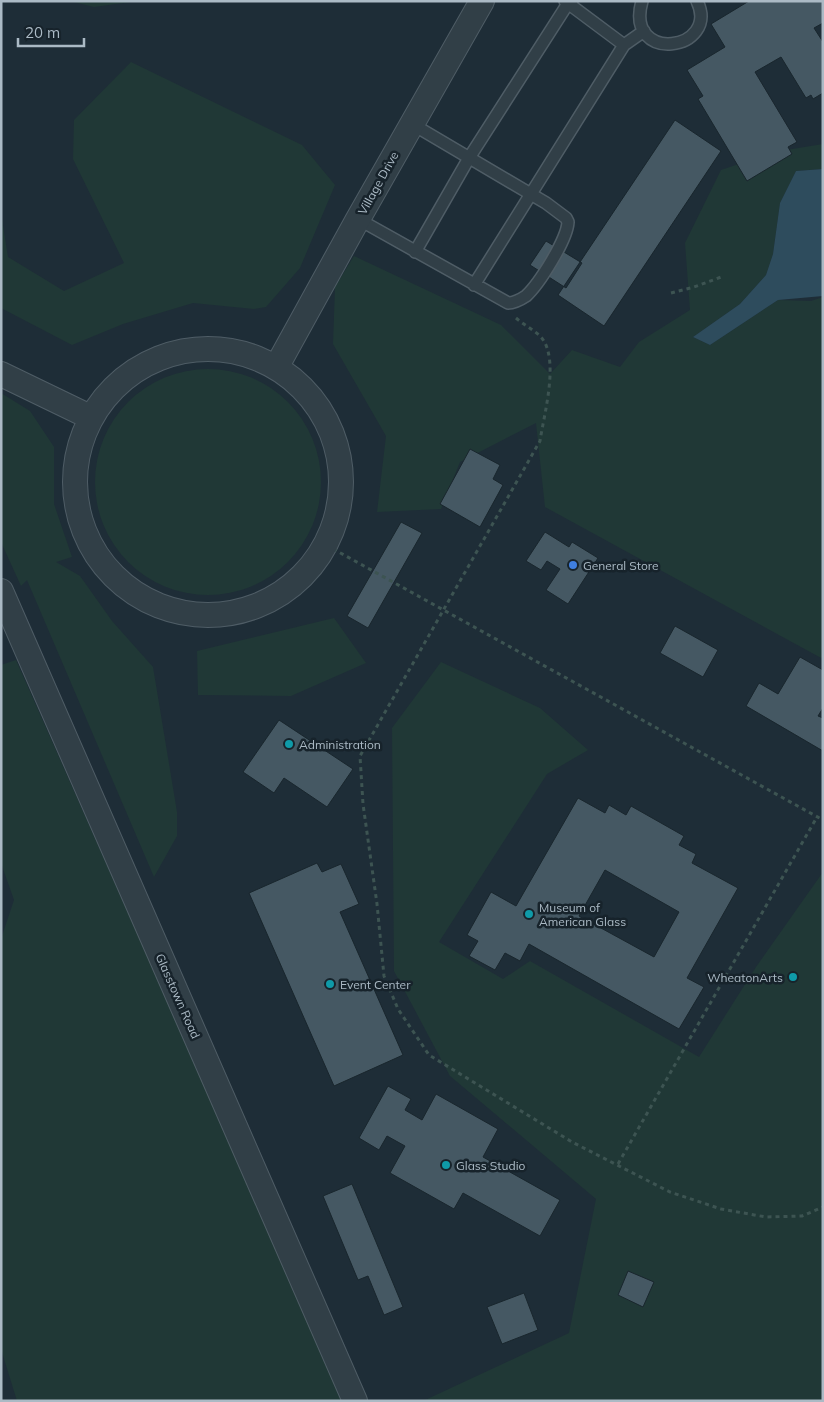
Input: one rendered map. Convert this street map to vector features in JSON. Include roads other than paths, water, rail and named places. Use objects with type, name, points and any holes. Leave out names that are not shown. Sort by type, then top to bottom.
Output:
[{"type":"street","name":"Village Drive","points":[[277,366],[482,1]]},
{"type":"street","points":[[228,349],[277,366],[308,392],[336,440],[342,496],[326,545],[288,589],[240,612],[188,614],[138,596],[103,565],[77,513],[75,462],[90,417],[125,377],[174,352],[228,349]]},
{"type":"street","points":[[1,374],[90,417]]},
{"type":"street","name":"Glasstown Road","points":[[1,591],[356,1401]]},
{"type":"lane","points":[[642,1],[640,22],[644,31],[659,43],[669,45],[679,44],[695,32],[700,14],[697,1]]},
{"type":"lane","points":[[416,252],[469,158],[568,2],[624,45]]},
{"type":"lane","points":[[474,285],[624,45],[644,31]]},
{"type":"lane","points":[[358,219],[504,302],[514,303],[527,295],[560,246],[568,227],[566,218],[546,203],[412,124]]},
{"type":"water","points":[[823,169],[823,296],[778,300],[710,345],[693,337],[740,304],[766,275],[773,254],[780,203],[796,171]]},
{"type":"place","name":"General Store","points":[[573,565]]},
{"type":"place","name":"Administration","points":[[289,744]]},
{"type":"place","name":"Museum of American Glass","points":[[529,914]]},
{"type":"place","name":"WheatonArts","points":[[793,977]]},
{"type":"place","name":"Event Center","points":[[330,984]]},
{"type":"place","name":"Glass Studio","points":[[446,1165]]}]
